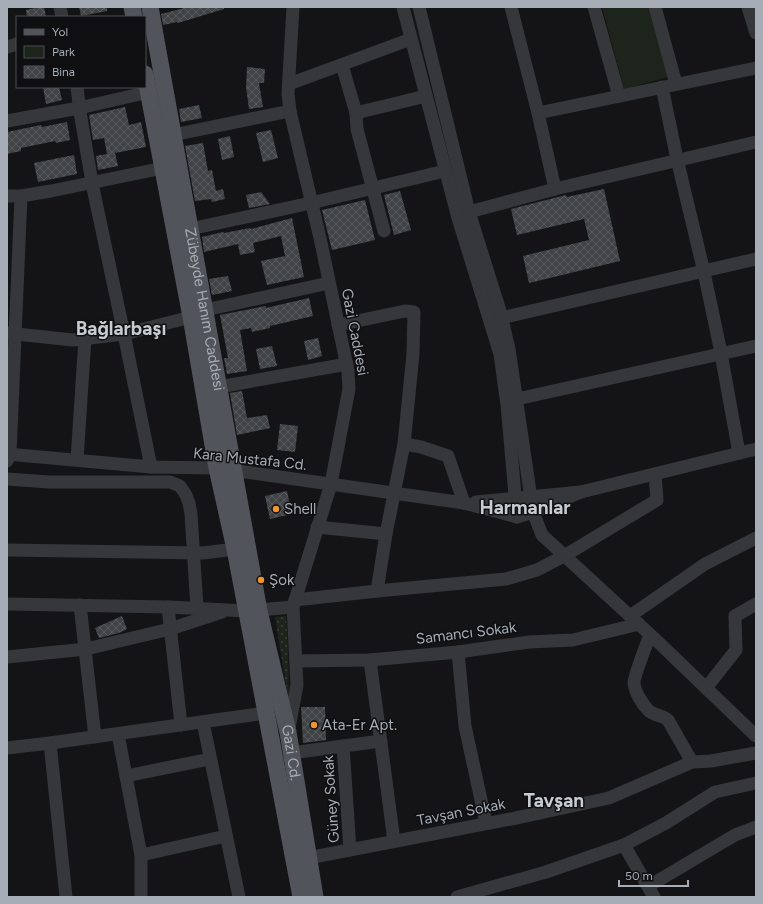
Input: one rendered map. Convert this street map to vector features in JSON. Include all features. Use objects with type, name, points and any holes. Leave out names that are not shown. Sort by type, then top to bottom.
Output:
[{"type":"main road","name":"Zübeyde Hanım Caddesi","points":[[150,7],[190,229],[198,313],[218,387],[225,469],[253,611]]},
{"type":"main road","points":[[146,80],[163,168],[198,313],[225,469],[235,549],[253,611]]},
{"type":"main road","name":"Gazi Cd.","points":[[253,611],[266,713],[301,897]]},
{"type":"main road","name":"Gazi Cd.","points":[[253,611],[288,732],[315,897]]},
{"type":"street","name":"Gazi Caddesi","points":[[288,732],[297,685],[294,604],[331,484],[349,389],[347,364],[290,111],[288,84],[293,7]]},
{"type":"street","points":[[403,7],[458,218],[500,354],[507,405],[517,516]]},
{"type":"street","points":[[419,7],[469,212],[509,349],[533,512],[542,535],[650,634],[756,736]]},
{"type":"street","points":[[511,7],[538,113],[555,189]]},
{"type":"street","points":[[594,7],[619,96]]},
{"type":"street","points":[[654,7],[676,84]]},
{"type":"street","points":[[748,7],[756,33]]},
{"type":"street","points":[[288,84],[411,39]]},
{"type":"street","points":[[342,65],[356,113],[357,129],[384,231]]},
{"type":"street","points":[[538,113],[756,68]]},
{"type":"street","points":[[662,87],[677,160],[704,272],[739,453]]},
{"type":"street","points":[[77,88],[79,108],[92,183],[151,467]]},
{"type":"street","points":[[7,121],[79,108],[148,92]]},
{"type":"street","points":[[356,113],[426,96]]},
{"type":"street","points":[[173,135],[290,111]]},
{"type":"street","points":[[469,212],[555,189],[756,142]]},
{"type":"street","points":[[7,196],[22,196],[163,168]]},
{"type":"street","points":[[190,229],[311,203],[445,171]]},
{"type":"street","points":[[8,457],[11,333],[22,196]]},
{"type":"street","points":[[501,318],[756,259]]},
{"type":"street","points":[[11,333],[73,340],[124,334],[198,313],[329,283]]},
{"type":"street","points":[[338,325],[405,311],[414,312],[413,354],[404,444],[386,534],[377,591]]},
{"type":"street","points":[[77,460],[85,338]]},
{"type":"street","points":[[517,399],[756,346]]},
{"type":"street","points":[[218,387],[347,364]]},
{"type":"street","points":[[404,444],[421,447],[448,456],[464,503]]},
{"type":"street","points":[[464,503],[581,492],[756,449]]},
{"type":"street","name":"Kara Mustafa Cd.","points":[[8,457],[77,460],[151,467],[225,469],[464,503]]},
{"type":"street","points":[[7,604],[168,607],[253,611],[377,591],[506,579],[537,570],[564,556],[657,500],[655,474]]},
{"type":"street","points":[[7,479],[48,482],[170,482],[180,486],[186,495],[191,514],[196,608]]},
{"type":"street","points":[[464,503],[517,516],[533,512],[581,492]]},
{"type":"street","points":[[317,527],[386,534]]},
{"type":"street","points":[[634,620],[705,564],[756,538]]},
{"type":"street","points":[[7,550],[204,553],[235,549]]},
{"type":"street","points":[[706,688],[736,650],[735,616],[756,604]]},
{"type":"street","points":[[80,605],[95,737]]},
{"type":"street","points":[[168,607],[182,725]]},
{"type":"street","points":[[7,657],[86,649],[170,629],[229,610]]},
{"type":"street","name":"Samancı Sokak","points":[[296,661],[370,660],[458,652],[528,642],[573,640],[634,620]]},
{"type":"street","points":[[650,634],[634,682],[639,697],[647,709],[654,715],[668,720],[692,762]]},
{"type":"street","points":[[458,652],[465,726],[486,823]]},
{"type":"street","points":[[370,660],[394,841]]},
{"type":"street","points":[[7,748],[266,713]]},
{"type":"street","points":[[202,722],[239,897]]},
{"type":"street","points":[[118,734],[141,855],[141,897]]},
{"type":"street","points":[[291,753],[381,741]]},
{"type":"street","points":[[50,743],[66,897]]},
{"type":"street","name":"Güney Sokak","points":[[343,746],[350,850]]},
{"type":"street","name":"Tavşan Sokak","points":[[308,858],[609,798],[692,762],[711,762],[756,752]]},
{"type":"street","points":[[126,776],[210,759]]},
{"type":"street","points":[[460,897],[546,872],[624,845],[666,823],[715,792],[756,783]]},
{"type":"street","points":[[624,845],[652,892],[735,835],[756,827]]},
{"type":"street","points":[[141,855],[226,836]]},
{"type":"green space","points":[[602,7],[648,7],[668,77],[624,89]]},
{"type":"green space","points":[[286,616],[288,648],[289,703],[275,617]]},
{"type":"building","points":[[44,7],[46,16],[27,16],[26,10]]},
{"type":"building","points":[[79,7],[107,7],[107,11],[81,16]]},
{"type":"building","points":[[188,7],[224,7],[224,9],[178,23],[163,25],[161,14]]},
{"type":"building","points":[[247,67],[265,69],[264,83],[259,83],[263,107],[249,109],[246,87]]},
{"type":"building","points":[[43,88],[59,88],[62,100],[46,104]]},
{"type":"building","points":[[199,105],[202,118],[181,122],[179,109]]},
{"type":"building","points":[[125,107],[129,125],[141,122],[146,147],[115,153],[118,166],[98,170],[96,156],[107,154],[104,138],[93,140],[89,115]]},
{"type":"building","points":[[67,122],[70,140],[56,143],[55,141],[21,148],[21,151],[7,154],[7,132],[41,125],[42,127]]},
{"type":"building","points":[[271,130],[278,158],[263,162],[256,133]]},
{"type":"building","points":[[230,136],[234,157],[222,160],[218,139]]},
{"type":"building","points":[[203,143],[208,171],[212,170],[216,191],[223,189],[225,199],[212,202],[211,199],[195,201],[185,146]]},
{"type":"building","points":[[74,155],[77,174],[38,182],[34,163]]},
{"type":"building","points":[[604,189],[620,261],[529,283],[523,256],[589,240],[584,219],[517,235],[511,209],[566,195],[567,197]]},
{"type":"building","points":[[400,191],[411,230],[394,235],[384,195]]},
{"type":"building","points":[[261,192],[270,204],[249,208],[246,195]]},
{"type":"building","points":[[365,200],[375,240],[332,250],[322,210]]},
{"type":"building","points":[[292,218],[304,277],[267,285],[261,261],[285,256],[281,236],[253,243],[255,252],[240,255],[238,244],[204,252],[202,237],[223,232],[251,229]]},
{"type":"building","points":[[228,276],[232,291],[212,295],[209,279]]},
{"type":"building","points":[[309,298],[313,316],[270,326],[270,328],[252,332],[251,328],[240,330],[247,371],[227,374],[224,358],[228,358],[220,315],[266,306],[266,308]]},
{"type":"building","points":[[318,338],[322,356],[308,360],[304,341]]},
{"type":"building","points":[[272,346],[277,366],[260,369],[256,349]]},
{"type":"building","points":[[242,391],[247,418],[267,415],[270,428],[237,435],[230,393]]},
{"type":"building","points":[[280,424],[298,426],[295,452],[277,450]]},
{"type":"building","points":[[287,491],[292,514],[270,519],[265,496]]},
{"type":"building","points":[[122,616],[127,629],[119,633],[99,638],[95,628]]},
{"type":"building","name":"Ata-Er Apt.","points":[[301,707],[325,707],[326,740],[303,743]]},
{"type":"place","name":"Shell","points":[[276,509]]},
{"type":"place","name":"Şok","points":[[261,580]]},
{"type":"place","name":"Ata-Er Apt.","points":[[314,725]]},
{"type":"district","name":"Bağlarbaşı","points":[[121,328]]},
{"type":"district","name":"Harmanlar","points":[[525,507]]},
{"type":"district","name":"Tavşan","points":[[554,800]]}]
